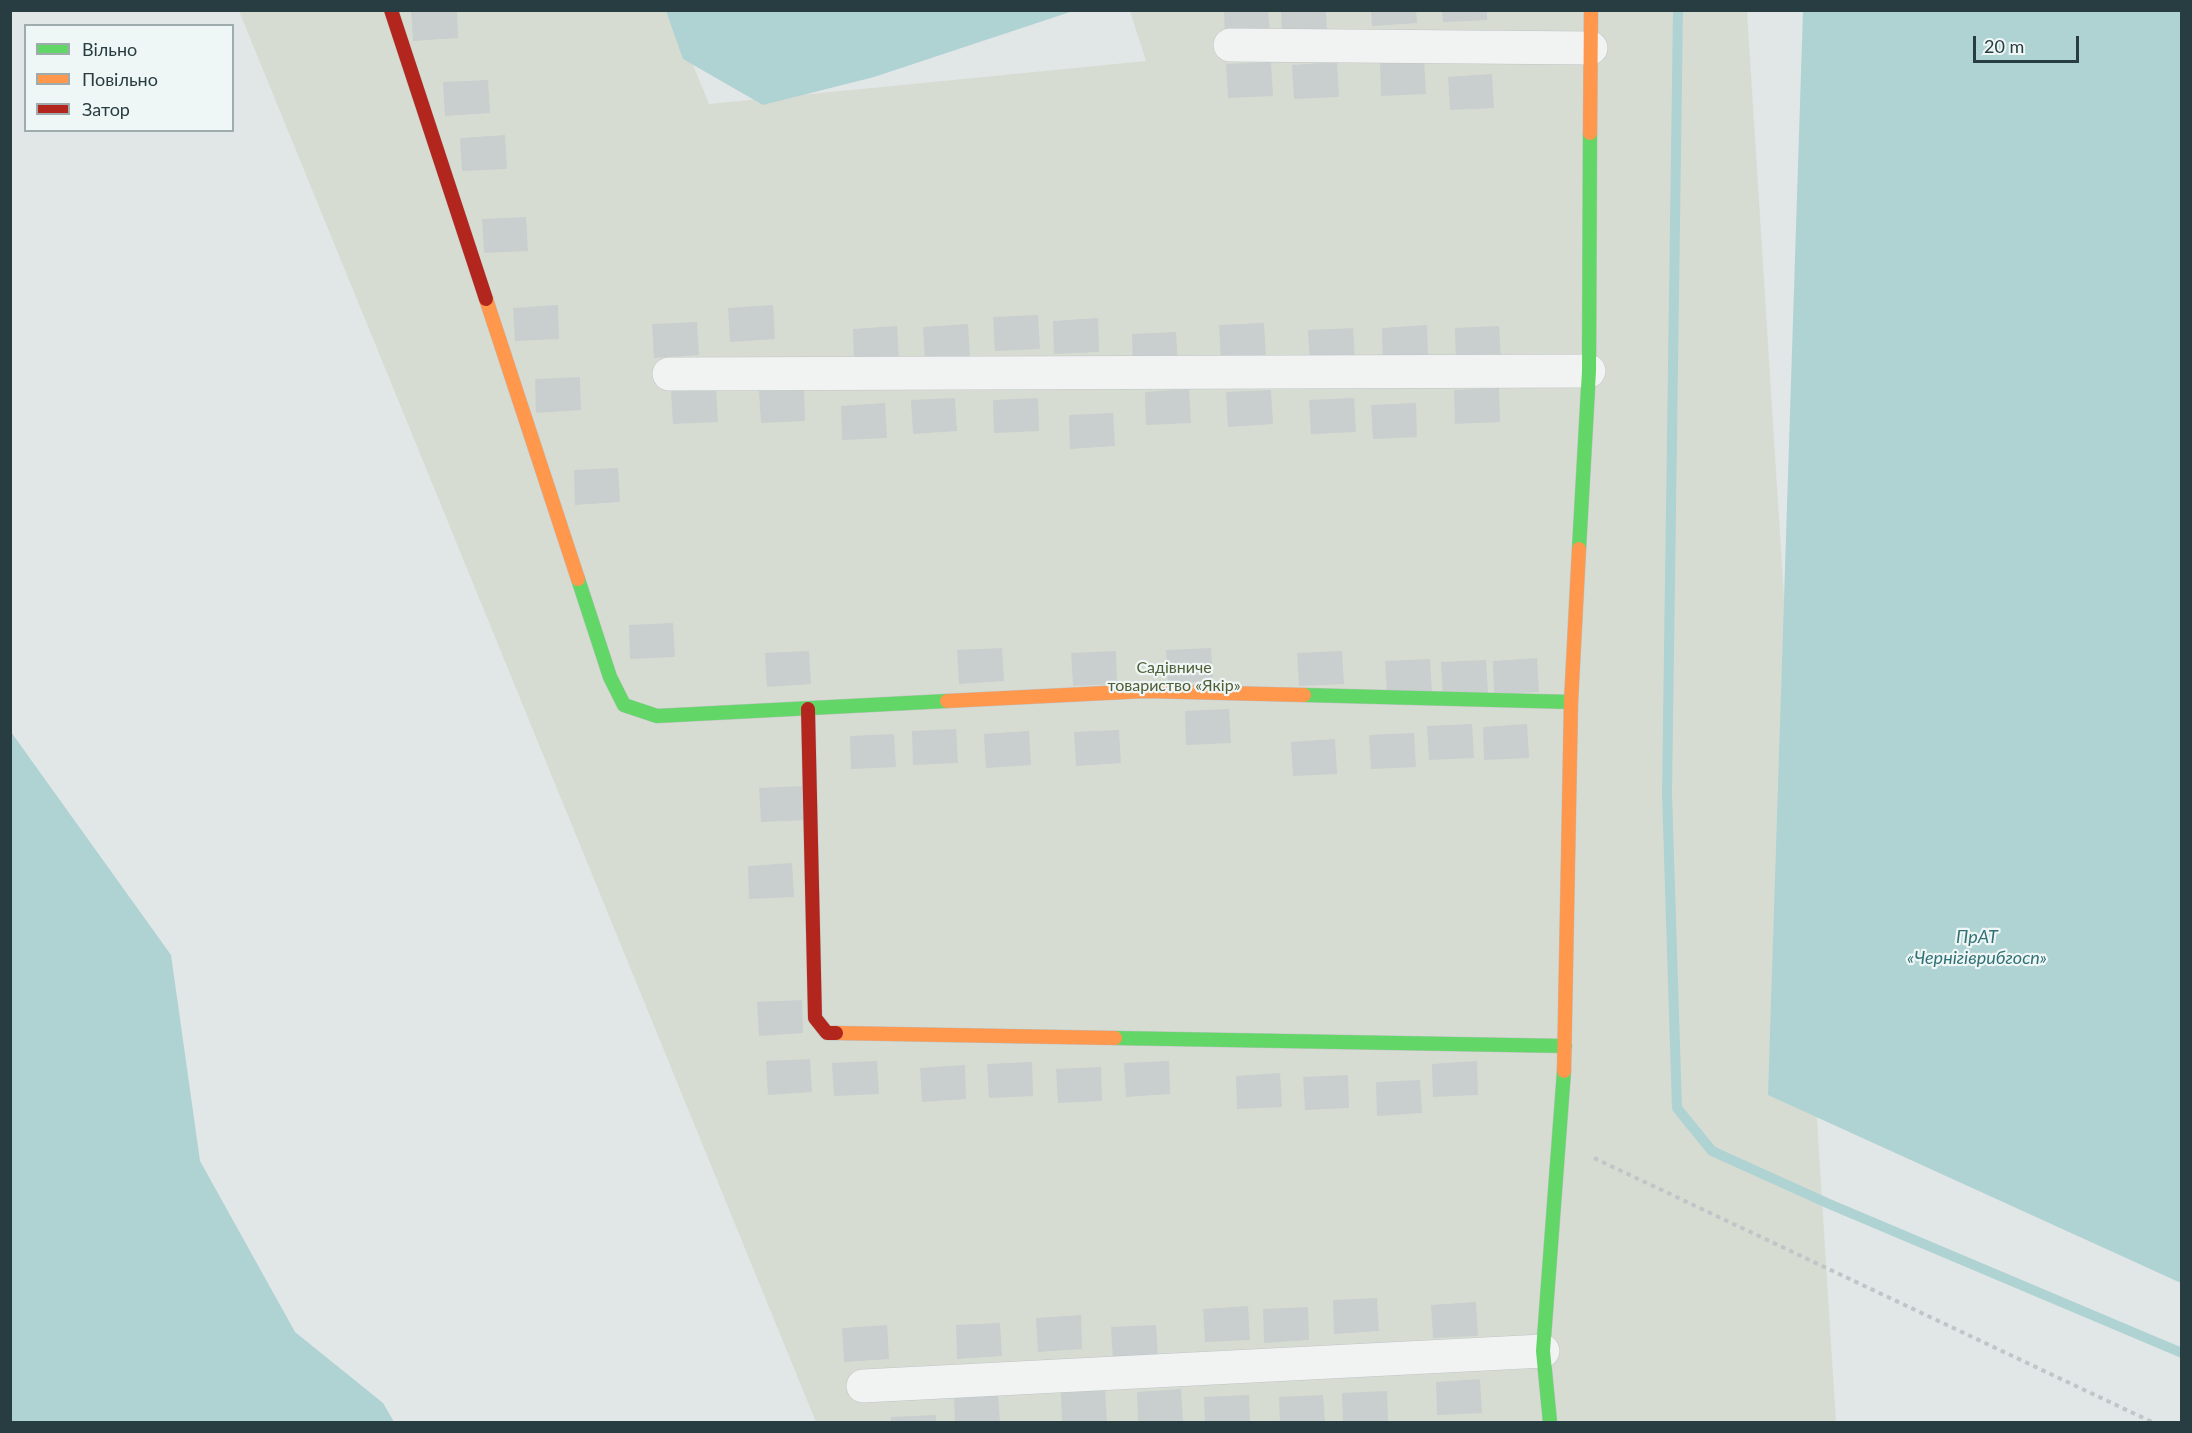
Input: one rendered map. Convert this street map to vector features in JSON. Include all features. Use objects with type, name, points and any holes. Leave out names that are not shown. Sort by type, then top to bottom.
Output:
[{"type":"street","points":[[390,10],[610,677],[624,705],[657,716],[1146,691],[1571,702]]},
{"type":"street","points":[[1550,1422],[1543,1351],[1560,1142],[1565,1046],[1571,702],[1589,371],[1591,10]]},
{"type":"street","points":[[1230,45],[1591,48]]},
{"type":"street","points":[[669,374],[1589,371]]},
{"type":"street","points":[[808,709],[814,1018],[827,1033],[1565,1046]]},
{"type":"street","points":[[863,1386],[1543,1351]]},
{"type":"path","points":[[1560,1142],[2152,1422]]},
{"type":"green space","name":"Садівниче товариство «Якір»","points":[[239,11],[671,11],[709,104],[1146,61],[1130,11],[1747,11],[1836,1422],[816,1422]]},
{"type":"water","points":[[666,10],[1073,11],[874,77],[763,105],[683,59]]},
{"type":"water","name":"ПрАТ «Чернігіврибгосп»","points":[[1803,11],[2181,11],[2181,1283],[1768,1095]]},
{"type":"water","points":[[11,732],[171,955],[200,1161],[295,1332],[383,1403],[394,1422],[11,1422]]},
{"type":"building","points":[[411,10],[457,10],[458,38],[413,41]]},
{"type":"building","points":[[1224,10],[1268,10],[1270,34],[1225,36]]},
{"type":"building","points":[[1281,10],[1326,10],[1327,35],[1282,37]]},
{"type":"building","points":[[1371,10],[1416,10],[1417,23],[1372,26]]},
{"type":"building","points":[[1442,10],[1487,10],[1487,20],[1443,22]]},
{"type":"building","points":[[1424,60],[1426,94],[1381,96],[1380,62]]},
{"type":"building","points":[[1271,62],[1273,96],[1228,98],[1226,64]]},
{"type":"building","points":[[1337,62],[1339,97],[1294,99],[1292,65]]},
{"type":"building","points":[[1492,74],[1494,108],[1450,110],[1448,77]]},
{"type":"building","points":[[488,80],[490,113],[445,116],[443,82]]},
{"type":"building","points":[[505,135],[507,169],[462,171],[460,138]]},
{"type":"building","points":[[526,217],[528,251],[484,253],[482,219]]},
{"type":"building","points":[[558,305],[559,339],[515,341],[513,308]]},
{"type":"building","points":[[773,305],[775,339],[730,342],[728,308]]},
{"type":"building","points":[[1038,315],[1040,349],[995,351],[993,317]]},
{"type":"building","points":[[1098,318],[1099,352],[1054,354],[1053,321]]},
{"type":"building","points":[[697,322],[699,355],[654,358],[652,324]]},
{"type":"building","points":[[1264,323],[1266,356],[1221,359],[1219,325]]},
{"type":"building","points":[[968,324],[970,358],[925,360],[923,327]]},
{"type":"building","points":[[1427,325],[1428,359],[1383,361],[1382,328]]},
{"type":"building","points":[[897,326],[899,360],[854,362],[853,329]]},
{"type":"building","points":[[1499,326],[1501,360],[1456,362],[1455,328]]},
{"type":"building","points":[[1353,328],[1355,361],[1310,364],[1308,330]]},
{"type":"building","points":[[1176,332],[1178,366],[1133,368],[1132,334]]},
{"type":"building","points":[[580,377],[581,410],[536,413],[535,379]]},
{"type":"building","points":[[716,388],[718,422],[673,424],[671,390]]},
{"type":"building","points":[[804,388],[805,421],[761,423],[759,390]]},
{"type":"building","points":[[1499,388],[1500,422],[1455,424],[1454,390]]},
{"type":"building","points":[[1189,389],[1191,423],[1146,425],[1145,392]]},
{"type":"building","points":[[1271,390],[1273,424],[1228,427],[1226,392]]},
{"type":"building","points":[[955,398],[957,431],[913,434],[911,400]]},
{"type":"building","points":[[1038,398],[1039,431],[994,433],[993,400]]},
{"type":"building","points":[[1354,398],[1356,432],[1311,434],[1309,400]]},
{"type":"building","points":[[885,403],[887,438],[842,440],[841,406]]},
{"type":"building","points":[[1416,403],[1417,437],[1373,439],[1371,405]]},
{"type":"building","points":[[1113,413],[1115,446],[1070,449],[1069,415]]},
{"type":"building","points":[[618,468],[620,502],[575,505],[574,470]]},
{"type":"building","points":[[673,623],[675,657],[630,659],[629,625]]},
{"type":"building","points":[[1002,648],[1004,681],[959,684],[957,650]]},
{"type":"building","points":[[1211,648],[1213,681],[1168,684],[1166,650]]},
{"type":"building","points":[[809,651],[811,684],[767,687],[765,653]]},
{"type":"building","points":[[1116,651],[1117,684],[1073,686],[1071,653]]},
{"type":"building","points":[[1342,651],[1344,684],[1299,686],[1297,653]]},
{"type":"building","points":[[1537,658],[1539,692],[1494,694],[1493,661]]},
{"type":"building","points":[[1430,659],[1432,692],[1387,694],[1385,661]]},
{"type":"building","points":[[1486,660],[1488,694],[1443,696],[1441,662]]},
{"type":"building","points":[[1229,709],[1231,743],[1186,745],[1185,711]]},
{"type":"building","points":[[1472,724],[1474,758],[1429,760],[1427,726]]},
{"type":"building","points":[[1527,724],[1529,758],[1484,760],[1483,727]]},
{"type":"building","points":[[956,729],[958,763],[913,765],[912,731]]},
{"type":"building","points":[[1119,730],[1121,763],[1076,766],[1074,732]]},
{"type":"building","points":[[1029,731],[1031,765],[986,768],[984,734]]},
{"type":"building","points":[[1414,733],[1416,767],[1371,769],[1369,735]]},
{"type":"building","points":[[894,734],[896,767],[851,769],[850,736]]},
{"type":"building","points":[[1335,739],[1337,774],[1293,776],[1291,742]]},
{"type":"building","points":[[804,786],[806,820],[761,822],[759,788]]},
{"type":"building","points":[[792,863],[794,897],[749,899],[748,866]]},
{"type":"building","points":[[802,1000],[803,1033],[759,1036],[757,1002]]},
{"type":"building","points":[[810,1059],[812,1092],[768,1095],[766,1061]]},
{"type":"building","points":[[877,1061],[879,1094],[834,1096],[832,1063]]},
{"type":"building","points":[[1169,1061],[1170,1094],[1126,1097],[1124,1063]]},
{"type":"building","points":[[1477,1061],[1478,1095],[1433,1097],[1432,1064]]},
{"type":"building","points":[[1032,1062],[1033,1096],[989,1098],[987,1064]]},
{"type":"building","points":[[965,1065],[966,1099],[922,1102],[920,1068]]},
{"type":"building","points":[[1101,1067],[1102,1101],[1058,1103],[1056,1069]]},
{"type":"building","points":[[1280,1073],[1282,1107],[1237,1109],[1236,1076]]},
{"type":"building","points":[[1348,1075],[1349,1108],[1305,1110],[1303,1077]]},
{"type":"building","points":[[1420,1080],[1422,1113],[1377,1116],[1376,1082]]},
{"type":"building","points":[[1377,1298],[1379,1331],[1334,1334],[1333,1300]]},
{"type":"building","points":[[1476,1302],[1478,1336],[1433,1338],[1431,1305]]},
{"type":"building","points":[[1248,1306],[1250,1340],[1205,1342],[1203,1309]]},
{"type":"building","points":[[1308,1307],[1309,1340],[1264,1343],[1263,1309]]},
{"type":"building","points":[[1081,1315],[1082,1349],[1038,1352],[1036,1318]]},
{"type":"building","points":[[1000,1323],[1002,1356],[957,1359],[956,1325]]},
{"type":"building","points":[[887,1325],[889,1359],[844,1362],[842,1328]]},
{"type":"building","points":[[1156,1325],[1158,1358],[1113,1360],[1111,1327]]},
{"type":"building","points":[[1480,1379],[1482,1413],[1437,1415],[1436,1382]]},
{"type":"building","points":[[1105,1389],[1107,1422],[1062,1422],[1061,1392]]},
{"type":"building","points":[[1181,1389],[1183,1422],[1138,1422],[1137,1392]]},
{"type":"building","points":[[1387,1391],[1388,1422],[1343,1422],[1342,1393]]},
{"type":"building","points":[[998,1395],[1000,1422],[955,1422],[954,1397]]},
{"type":"building","points":[[1249,1395],[1250,1422],[1205,1422],[1204,1397]]},
{"type":"building","points":[[1323,1395],[1325,1422],[1280,1422],[1279,1397]]},
{"type":"building","points":[[936,1415],[936,1422],[891,1422],[891,1417]]},
{"type":"waterway","points":[[1678,10],[1667,793],[1677,1108],[1712,1151],[1827,1203],[2182,1353]]},
{"type":"traffic: fast","points":[[1579,549],[1589,371],[1590,133]]},
{"type":"traffic: fast","points":[[578,579],[610,677],[624,705],[657,716],[947,701]]},
{"type":"traffic: fast","points":[[1304,695],[1571,702]]},
{"type":"traffic: fast","points":[[1115,1038],[1565,1046]]},
{"type":"traffic: fast","points":[[1550,1422],[1543,1351],[1564,1071]]},
{"type":"traffic: slow","points":[[1590,133],[1591,10]]},
{"type":"traffic: slow","points":[[486,299],[578,579]]},
{"type":"traffic: slow","points":[[1564,1071],[1571,702],[1579,549]]},
{"type":"traffic: slow","points":[[947,701],[1146,691],[1304,695]]},
{"type":"traffic: slow","points":[[836,1033],[1115,1038]]},
{"type":"traffic: jam","points":[[391,10],[486,299]]},
{"type":"traffic: jam","points":[[808,709],[815,1018],[827,1033],[836,1033]]}]
